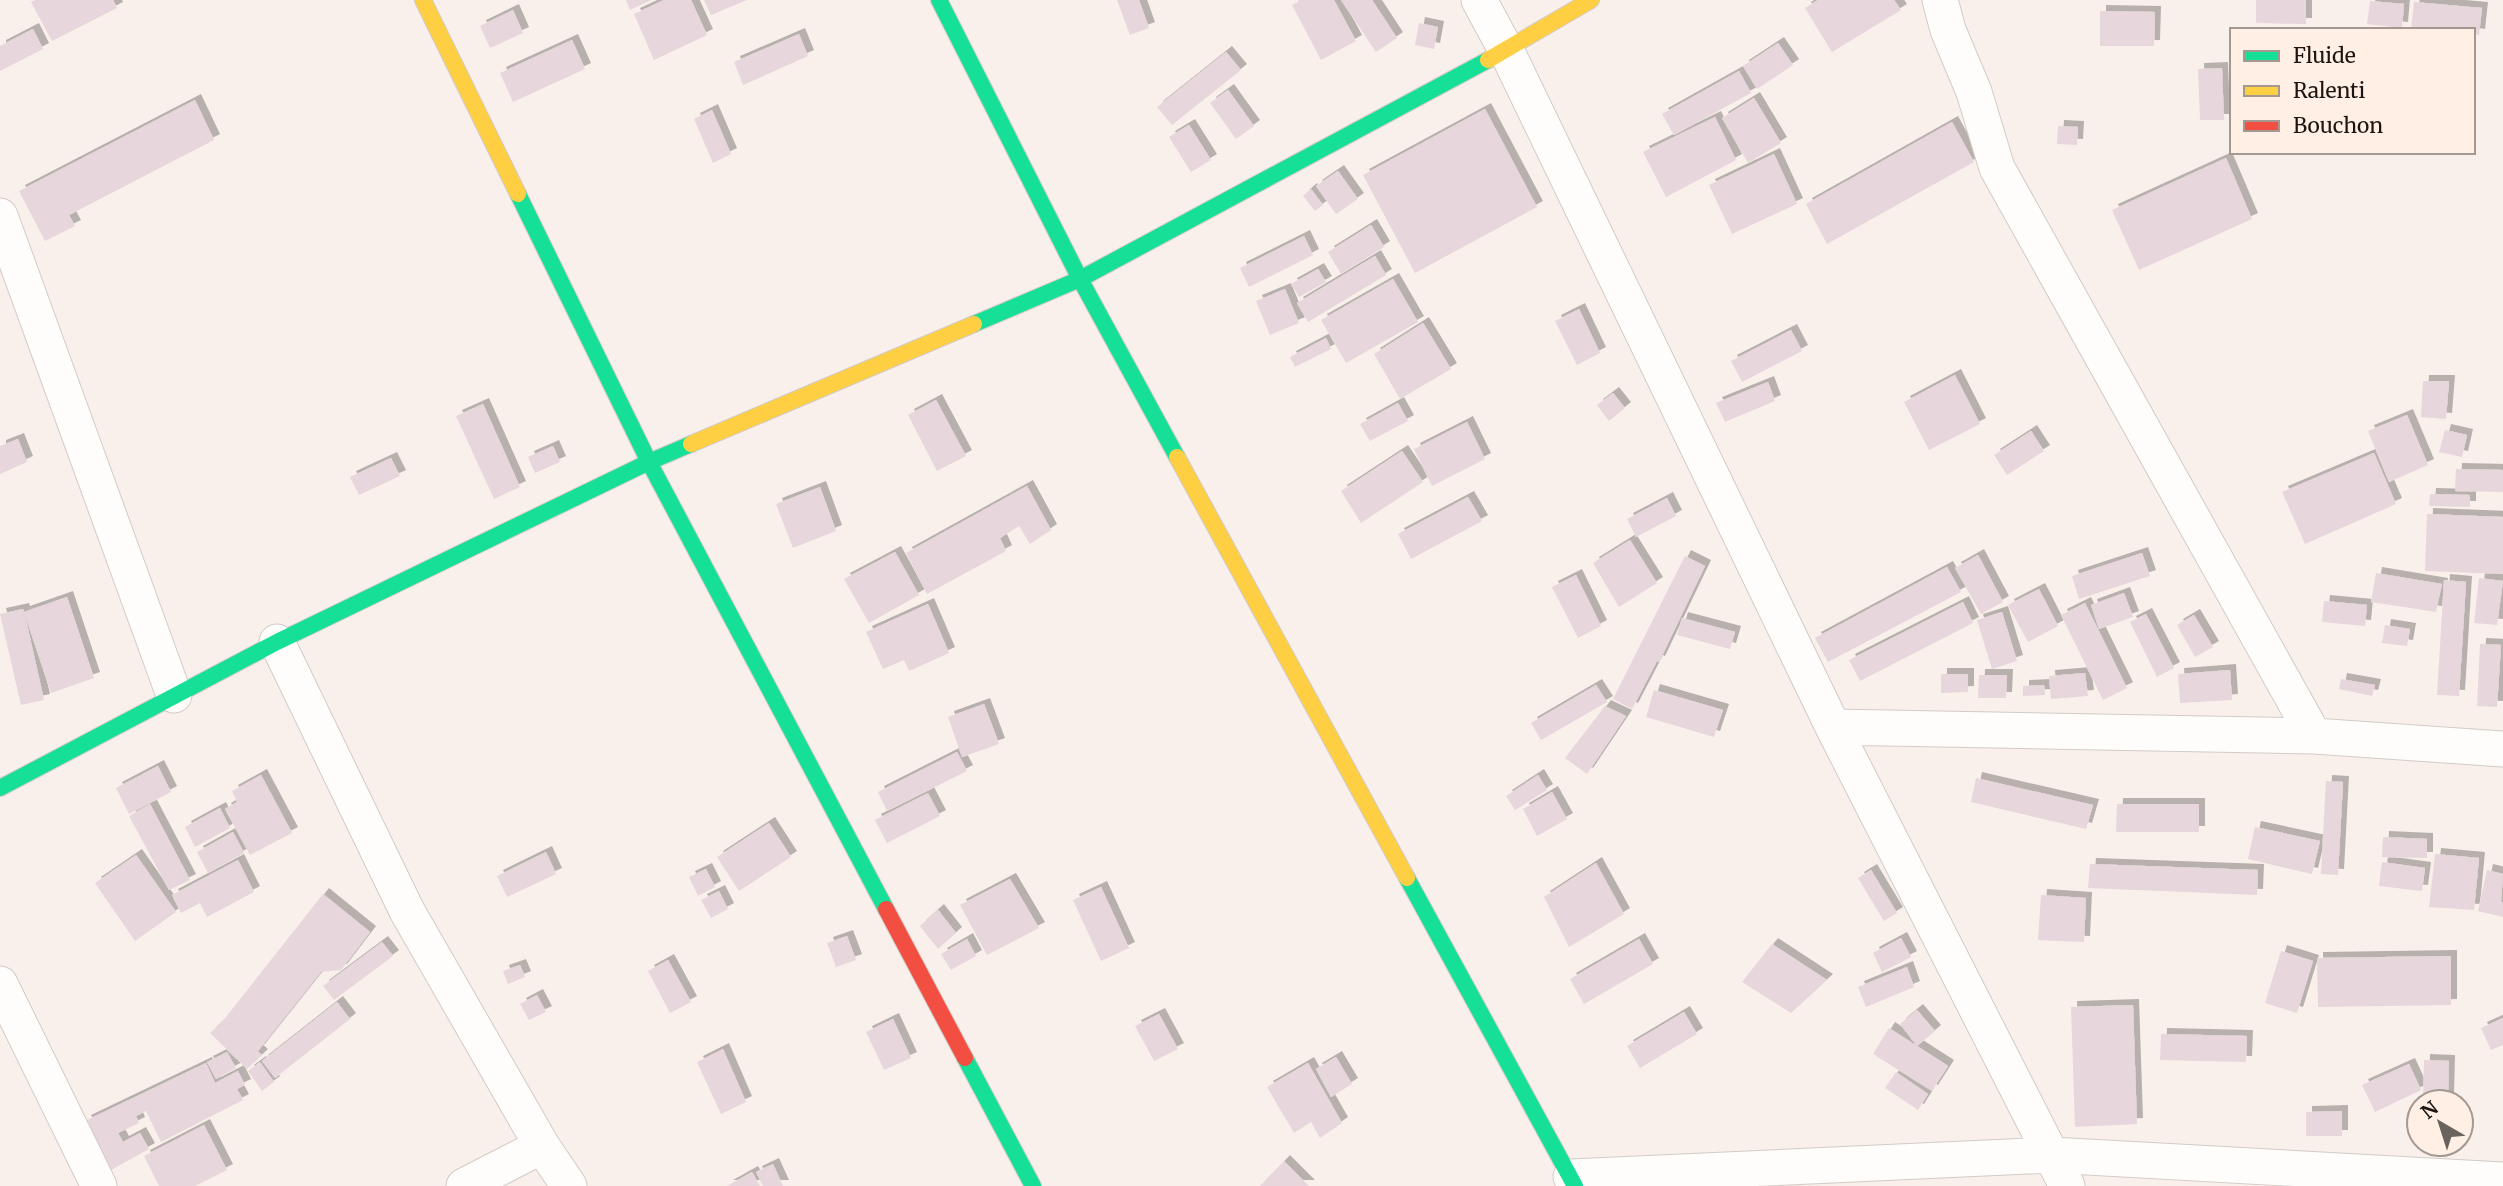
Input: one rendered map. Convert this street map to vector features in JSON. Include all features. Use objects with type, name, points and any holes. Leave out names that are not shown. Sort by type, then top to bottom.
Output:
[{"type":"street","points":[[424,0],[649,462],[1033,1186]]},
{"type":"street","points":[[939,0],[1080,279],[1573,1182],[2051,1155],[2503,1180]]},
{"type":"street","points":[[1479,0],[1506,50],[1833,727],[2067,1186]]},
{"type":"street","points":[[0,788],[277,642],[649,462],[1080,279],[1506,50],[1591,0]]},
{"type":"street","points":[[1940,0],[1948,30],[1974,92],[1997,168],[2314,736]]},
{"type":"street","points":[[0,216],[174,695]]},
{"type":"street","points":[[277,642],[407,911],[542,1146],[569,1186]]},
{"type":"street","points":[[1833,727],[2314,736],[2503,750]]},
{"type":"street","points":[[0,984],[99,1186]]},
{"type":"street","points":[[464,1186],[542,1146]]},
{"type":"building","points":[[113,0],[117,8],[52,41],[31,2]]},
{"type":"building","points":[[626,0],[651,0],[630,10]]},
{"type":"building","points":[[664,0],[691,0],[707,35],[654,60],[634,14]]},
{"type":"building","points":[[704,0],[747,0],[711,15]]},
{"type":"building","points":[[1117,0],[1139,0],[1149,28],[1130,35]]},
{"type":"building","points":[[1301,0],[1334,0],[1356,41],[1321,60],[1292,5]]},
{"type":"building","points":[[1341,0],[1372,0],[1397,38],[1376,52]]},
{"type":"building","points":[[1818,0],[1894,0],[1901,10],[1832,52],[1805,8]]},
{"type":"building","points":[[2256,0],[2306,0],[2306,24],[2256,23]]},
{"type":"building","points":[[2370,1],[2404,4],[2402,28],[2367,24]]},
{"type":"building","points":[[2414,2],[2482,8],[2479,35],[2475,34],[2475,28],[2411,28]]},
{"type":"building","points":[[513,10],[523,33],[490,48],[480,26]]},
{"type":"building","points":[[2100,11],[2155,12],[2154,46],[2100,46]]},
{"type":"building","points":[[1419,23],[1438,27],[1434,49],[1415,45]]},
{"type":"building","points":[[33,29],[43,49],[0,71],[0,46]]},
{"type":"building","points":[[799,34],[808,56],[743,85],[734,62]]},
{"type":"building","points":[[572,40],[585,69],[513,102],[500,73]]},
{"type":"building","points":[[1778,43],[1793,65],[1757,89],[1743,66]]},
{"type":"building","points":[[1226,52],[1241,70],[1172,125],[1157,107]]},
{"type":"building","points":[[2222,68],[2224,120],[2200,120],[2198,69]]},
{"type":"building","points":[[1739,71],[1751,93],[1674,135],[1662,114]]},
{"type":"building","points":[[1228,90],[1254,126],[1236,139],[1210,103]]},
{"type":"building","points":[[1754,98],[1781,143],[1748,163],[1722,118]]},
{"type":"building","points":[[195,100],[214,140],[69,215],[75,226],[45,241],[19,191]]},
{"type":"building","points":[[1485,109],[1537,207],[1415,273],[1363,175]]},
{"type":"building","points":[[712,110],[731,154],[713,163],[694,119]]},
{"type":"building","points":[[1715,117],[1736,160],[1666,197],[1643,152]]},
{"type":"building","points":[[1952,122],[1974,162],[1827,244],[1806,204]]},
{"type":"building","points":[[1189,125],[1211,160],[1191,172],[1169,137]]},
{"type":"building","points":[[2058,126],[2078,127],[2077,145],[2057,144]]},
{"type":"building","points":[[1774,154],[1797,204],[1732,234],[1709,185]]},
{"type":"building","points":[[2226,158],[2252,219],[2139,270],[2112,210]]},
{"type":"building","points":[[1338,171],[1358,199],[1336,214],[1316,186]]},
{"type":"building","points":[[1311,189],[1323,205],[1315,211],[1303,196]]},
{"type":"building","points":[[1371,225],[1384,247],[1341,274],[1328,252]]},
{"type":"building","points":[[1304,236],[1313,255],[1249,287],[1240,268]]},
{"type":"building","points":[[1375,256],[1386,275],[1308,322],[1297,303]]},
{"type":"building","points":[[1318,269],[1326,282],[1299,297],[1291,284]]},
{"type":"building","points":[[1393,279],[1418,322],[1346,363],[1321,320]]},
{"type":"building","points":[[1285,289],[1299,323],[1270,335],[1256,301]]},
{"type":"building","points":[[1579,309],[1600,353],[1577,365],[1555,321]]},
{"type":"building","points":[[1423,323],[1451,369],[1400,399],[1374,354]]},
{"type":"building","points":[[1791,330],[1802,351],[1742,382],[1731,361]]},
{"type":"building","points":[[1326,338],[1331,349],[1295,367],[1290,357]]},
{"type":"building","points":[[1955,375],[1980,424],[1929,450],[1904,402]]},
{"type":"building","points":[[2423,381],[2449,381],[2446,419],[2421,417]]},
{"type":"building","points":[[1768,382],[1775,401],[1725,422],[1716,403]]},
{"type":"building","points":[[1613,393],[1625,408],[1609,421],[1597,405]]},
{"type":"building","points":[[936,400],[966,456],[937,471],[908,415]]},
{"type":"building","points":[[1398,403],[1408,421],[1370,441],[1360,424]]},
{"type":"building","points":[[483,404],[520,487],[494,499],[456,416]]},
{"type":"building","points":[[2407,415],[2428,465],[2389,482],[2368,431]]},
{"type":"building","points":[[1467,422],[1485,459],[1432,486],[1414,449]]},
{"type":"building","points":[[2445,430],[2467,435],[2462,457],[2439,452]]},
{"type":"building","points":[[2031,431],[2044,451],[2007,475],[1994,455]]},
{"type":"building","points":[[18,439],[27,462],[0,474],[0,446]]},
{"type":"building","points":[[553,446],[560,462],[535,473],[528,457]]},
{"type":"building","points":[[1402,451],[1423,482],[1361,523],[1341,491]]},
{"type":"building","points":[[2374,453],[2396,504],[2305,544],[2282,492]]},
{"type":"building","points":[[391,458],[400,476],[359,495],[350,477]]},
{"type":"building","points":[[2456,469],[2503,470],[2503,492],[2455,491]]},
{"type":"building","points":[[1027,486],[1051,530],[1030,544],[1019,526],[1000,538],[1006,551],[927,594],[906,553]]},
{"type":"building","points":[[820,487],[836,531],[793,548],[776,504]]},
{"type":"building","points":[[2430,494],[2470,495],[2470,507],[2429,506]]},
{"type":"building","points":[[1468,497],[1482,521],[1411,559],[1398,534]]},
{"type":"building","points":[[1667,498],[1676,516],[1636,537],[1627,519]]},
{"type":"building","points":[[2427,514],[2503,517],[2503,574],[2425,571]]},
{"type":"building","points":[[1630,540],[1657,583],[1619,607],[1593,563]]},
{"type":"building","points":[[895,552],[919,595],[869,623],[844,579]]},
{"type":"building","points":[[2142,553],[2150,576],[2079,599],[2072,576]]},
{"type":"building","points":[[1978,555],[2003,602],[1981,614],[1955,568]]},
{"type":"building","points":[[1685,556],[1705,566],[1659,662],[1657,661],[1632,709],[1613,699]]},
{"type":"building","points":[[1947,567],[1961,592],[1828,662],[1815,638]]},
{"type":"building","points":[[2376,573],[2442,584],[2436,612],[2371,602]]},
{"type":"building","points":[[1576,575],[1601,626],[1578,638],[1552,587]]},
{"type":"building","points":[[2479,578],[2503,581],[2497,625],[2474,623]]},
{"type":"building","points":[[2444,580],[2466,582],[2459,696],[2437,695]]},
{"type":"building","points":[[2039,589],[2058,626],[2028,642],[2008,605]]},
{"type":"building","points":[[2124,593],[2133,617],[2099,629],[2091,605]]},
{"type":"building","points":[[67,597],[94,678],[51,693],[25,615],[44,700],[21,705],[0,614],[23,609],[24,612]]},
{"type":"building","points":[[2324,601],[2367,605],[2365,626],[2322,622]]},
{"type":"building","points":[[1963,602],[1973,623],[1860,681],[1849,660]]},
{"type":"building","points":[[2085,603],[2127,688],[2103,700],[2061,615]]},
{"type":"building","points":[[928,604],[949,653],[909,671],[904,660],[883,669],[866,632]]},
{"type":"building","points":[[2002,612],[2017,661],[1992,669],[1977,620]]},
{"type":"building","points":[[2146,614],[2174,668],[2157,677],[2130,622]]},
{"type":"building","points":[[2194,615],[2213,647],[2195,657],[2177,625]]},
{"type":"building","points":[[1682,618],[1735,632],[1730,649],[1677,635]]},
{"type":"building","points":[[2385,625],[2410,629],[2407,646],[2382,643]]},
{"type":"building","points":[[2480,644],[2501,645],[2497,707],[2477,706]]},
{"type":"building","points":[[2230,670],[2232,700],[2180,703],[2178,674]]},
{"type":"building","points":[[2085,673],[2088,696],[2051,699],[2049,676]]},
{"type":"building","points":[[1941,674],[1968,674],[1968,692],[1941,693]]},
{"type":"building","points":[[1979,675],[2007,675],[2006,698],[1978,698]]},
{"type":"building","points":[[2341,679],[2375,685],[2372,696],[2339,689]]},
{"type":"building","points":[[1596,685],[1607,702],[1541,740],[1531,723]]},
{"type":"building","points":[[2044,685],[2045,695],[2023,696],[2023,686]]},
{"type":"building","points":[[1654,690],[1723,710],[1714,737],[1646,717]]},
{"type":"building","points":[[984,704],[999,744],[962,757],[948,717]]},
{"type":"building","points":[[1605,706],[1626,716],[1587,774],[1565,758]]},
{"type":"building","points":[[957,752],[967,771],[887,811],[878,792]]},
{"type":"building","points":[[158,766],[171,792],[129,814],[116,788]]},
{"type":"building","points":[[261,775],[292,833],[250,855],[225,809],[237,802],[232,791]]},
{"type":"building","points":[[1538,775],[1547,790],[1515,810],[1506,796]]},
{"type":"building","points":[[1976,778],[2093,805],[2086,829],[1971,802]]},
{"type":"building","points":[[2326,781],[2343,782],[2338,875],[2321,874]]},
{"type":"building","points":[[1552,792],[1567,819],[1537,836],[1523,809]]},
{"type":"building","points":[[928,793],[940,816],[887,843],[875,820]]},
{"type":"building","points":[[150,804],[190,880],[169,890],[129,816]]},
{"type":"building","points":[[2117,804],[2199,804],[2199,832],[2116,832]]},
{"type":"building","points":[[220,808],[230,828],[195,847],[185,827]]},
{"type":"building","points":[[769,823],[791,857],[739,891],[717,857]]},
{"type":"building","points":[[2255,827],[2320,841],[2312,874],[2248,859]]},
{"type":"building","points":[[233,832],[244,853],[208,873],[197,852]]},
{"type":"building","points":[[2383,837],[2427,839],[2427,858],[2382,857]]},
{"type":"building","points":[[546,852],[556,874],[507,897],[497,876]]},
{"type":"building","points":[[2435,854],[2479,858],[2474,910],[2429,907]]},
{"type":"building","points":[[136,855],[176,912],[135,941],[95,883]]},
{"type":"building","points":[[238,860],[254,892],[207,917],[200,903],[181,913],[172,895]]},
{"type":"building","points":[[2382,862],[2425,868],[2422,891],[2379,886]]},
{"type":"building","points":[[1596,863],[1624,914],[1569,947],[1544,897]]},
{"type":"building","points":[[2090,864],[2258,870],[2257,895],[2088,888]]},
{"type":"building","points":[[706,869],[715,887],[698,896],[689,877]]},
{"type":"building","points":[[1871,870],[1897,913],[1884,921],[1858,878]]},
{"type":"building","points":[[2487,870],[2503,874],[2503,917],[2478,911]]},
{"type":"building","points":[[1010,879],[1039,928],[987,955],[960,905]]},
{"type":"building","points":[[1101,887],[1129,948],[1101,961],[1073,900]]},
{"type":"building","points":[[719,891],[728,909],[711,918],[701,900]]},
{"type":"building","points":[[323,894],[370,932],[341,970],[321,972],[258,1051],[242,1038],[262,1055],[247,1069],[210,1033],[222,1022]]},
{"type":"building","points":[[2041,895],[2086,898],[2084,942],[2038,940]]},
{"type":"building","points":[[938,910],[956,933],[938,949],[920,926]]},
{"type":"building","points":[[847,936],[856,960],[836,967],[827,943]]},
{"type":"building","points":[[1901,938],[1911,957],[1882,972],[1873,953]]},
{"type":"building","points":[[967,939],[976,956],[951,970],[941,954]]},
{"type":"building","points":[[1639,939],[1653,964],[1584,1004],[1570,979]]},
{"type":"building","points":[[382,942],[393,956],[334,1000],[323,986]]},
{"type":"building","points":[[1772,944],[1827,980],[1791,1013],[1742,982]]},
{"type":"building","points":[[2281,951],[2313,961],[2297,1013],[2265,1003]]},
{"type":"building","points":[[2451,956],[2451,1005],[2318,1007],[2317,958]]},
{"type":"building","points":[[668,960],[691,1002],[670,1013],[648,971]]},
{"type":"building","points":[[520,965],[525,977],[508,984],[503,971]]},
{"type":"building","points":[[1907,967],[1914,987],[1866,1007],[1858,987]]},
{"type":"building","points":[[537,995],[546,1012],[529,1020],[520,1004]]},
{"type":"building","points":[[337,1002],[350,1019],[275,1078],[262,1061]]},
{"type":"building","points":[[2133,1005],[2137,1124],[2075,1127],[2071,1007]]},
{"type":"building","points":[[1917,1010],[1935,1031],[1917,1046],[1900,1024]]},
{"type":"building","points":[[1684,1012],[1697,1034],[1640,1068],[1627,1046]]},
{"type":"building","points":[[1159,1014],[1178,1049],[1154,1061],[1135,1026]]},
{"type":"building","points":[[2503,1018],[2503,1045],[2491,1050],[2481,1028]]},
{"type":"building","points":[[893,1019],[911,1058],[884,1070],[866,1032]]},
{"type":"building","points":[[1889,1028],[1948,1066],[1932,1091],[1873,1054]]},
{"type":"building","points":[[2161,1034],[2247,1036],[2246,1062],[2160,1060]]},
{"type":"building","points":[[723,1049],[746,1102],[721,1114],[697,1062]]},
{"type":"building","points":[[227,1052],[236,1068],[216,1079],[207,1062]]},
{"type":"building","points":[[1336,1057],[1352,1084],[1331,1097],[1316,1069]]},
{"type":"building","points":[[2424,1060],[2449,1061],[2448,1088],[2423,1088]]},
{"type":"building","points":[[260,1062],[274,1082],[262,1091],[248,1071]]},
{"type":"building","points":[[206,1063],[215,1083],[238,1071],[245,1085],[237,1089],[243,1100],[161,1142],[146,1111],[136,1116],[139,1123],[118,1133],[123,1142],[140,1133],[149,1149],[111,1170],[85,1121]]},
{"type":"building","points":[[1308,1063],[1342,1123],[1320,1138],[1311,1122],[1294,1133],[1267,1087]]},
{"type":"building","points":[[2409,1064],[2420,1088],[2405,1088],[2405,1098],[2375,1112],[2362,1085]]},
{"type":"building","points":[[1896,1072],[1928,1094],[1918,1110],[1885,1088]]},
{"type":"building","points":[[2342,1111],[2342,1136],[2306,1136],[2306,1112]]},
{"type":"building","points":[[204,1125],[227,1170],[195,1186],[159,1186],[144,1156]]},
{"type":"building","points":[[1284,1161],[1309,1186],[1260,1186]]},
{"type":"building","points":[[773,1164],[783,1186],[763,1186],[756,1172]]},
{"type":"building","points":[[752,1172],[760,1186],[727,1186]]},
{"type":"traffic: fast","points":[[939,0],[1080,279],[1177,457]]},
{"type":"traffic: fast","points":[[974,324],[1080,279],[1488,60]]},
{"type":"traffic: fast","points":[[518,194],[649,462],[886,909]]},
{"type":"traffic: fast","points":[[0,788],[277,642],[691,444]]},
{"type":"traffic: fast","points":[[1407,878],[1575,1186]]},
{"type":"traffic: fast","points":[[965,1058],[1033,1186]]},
{"type":"traffic: slow","points":[[423,0],[518,194]]},
{"type":"traffic: slow","points":[[1488,60],[1591,0]]},
{"type":"traffic: slow","points":[[691,444],[974,324]]},
{"type":"traffic: slow","points":[[1177,457],[1407,878]]},
{"type":"traffic: jam","points":[[886,909],[965,1058]]}]
